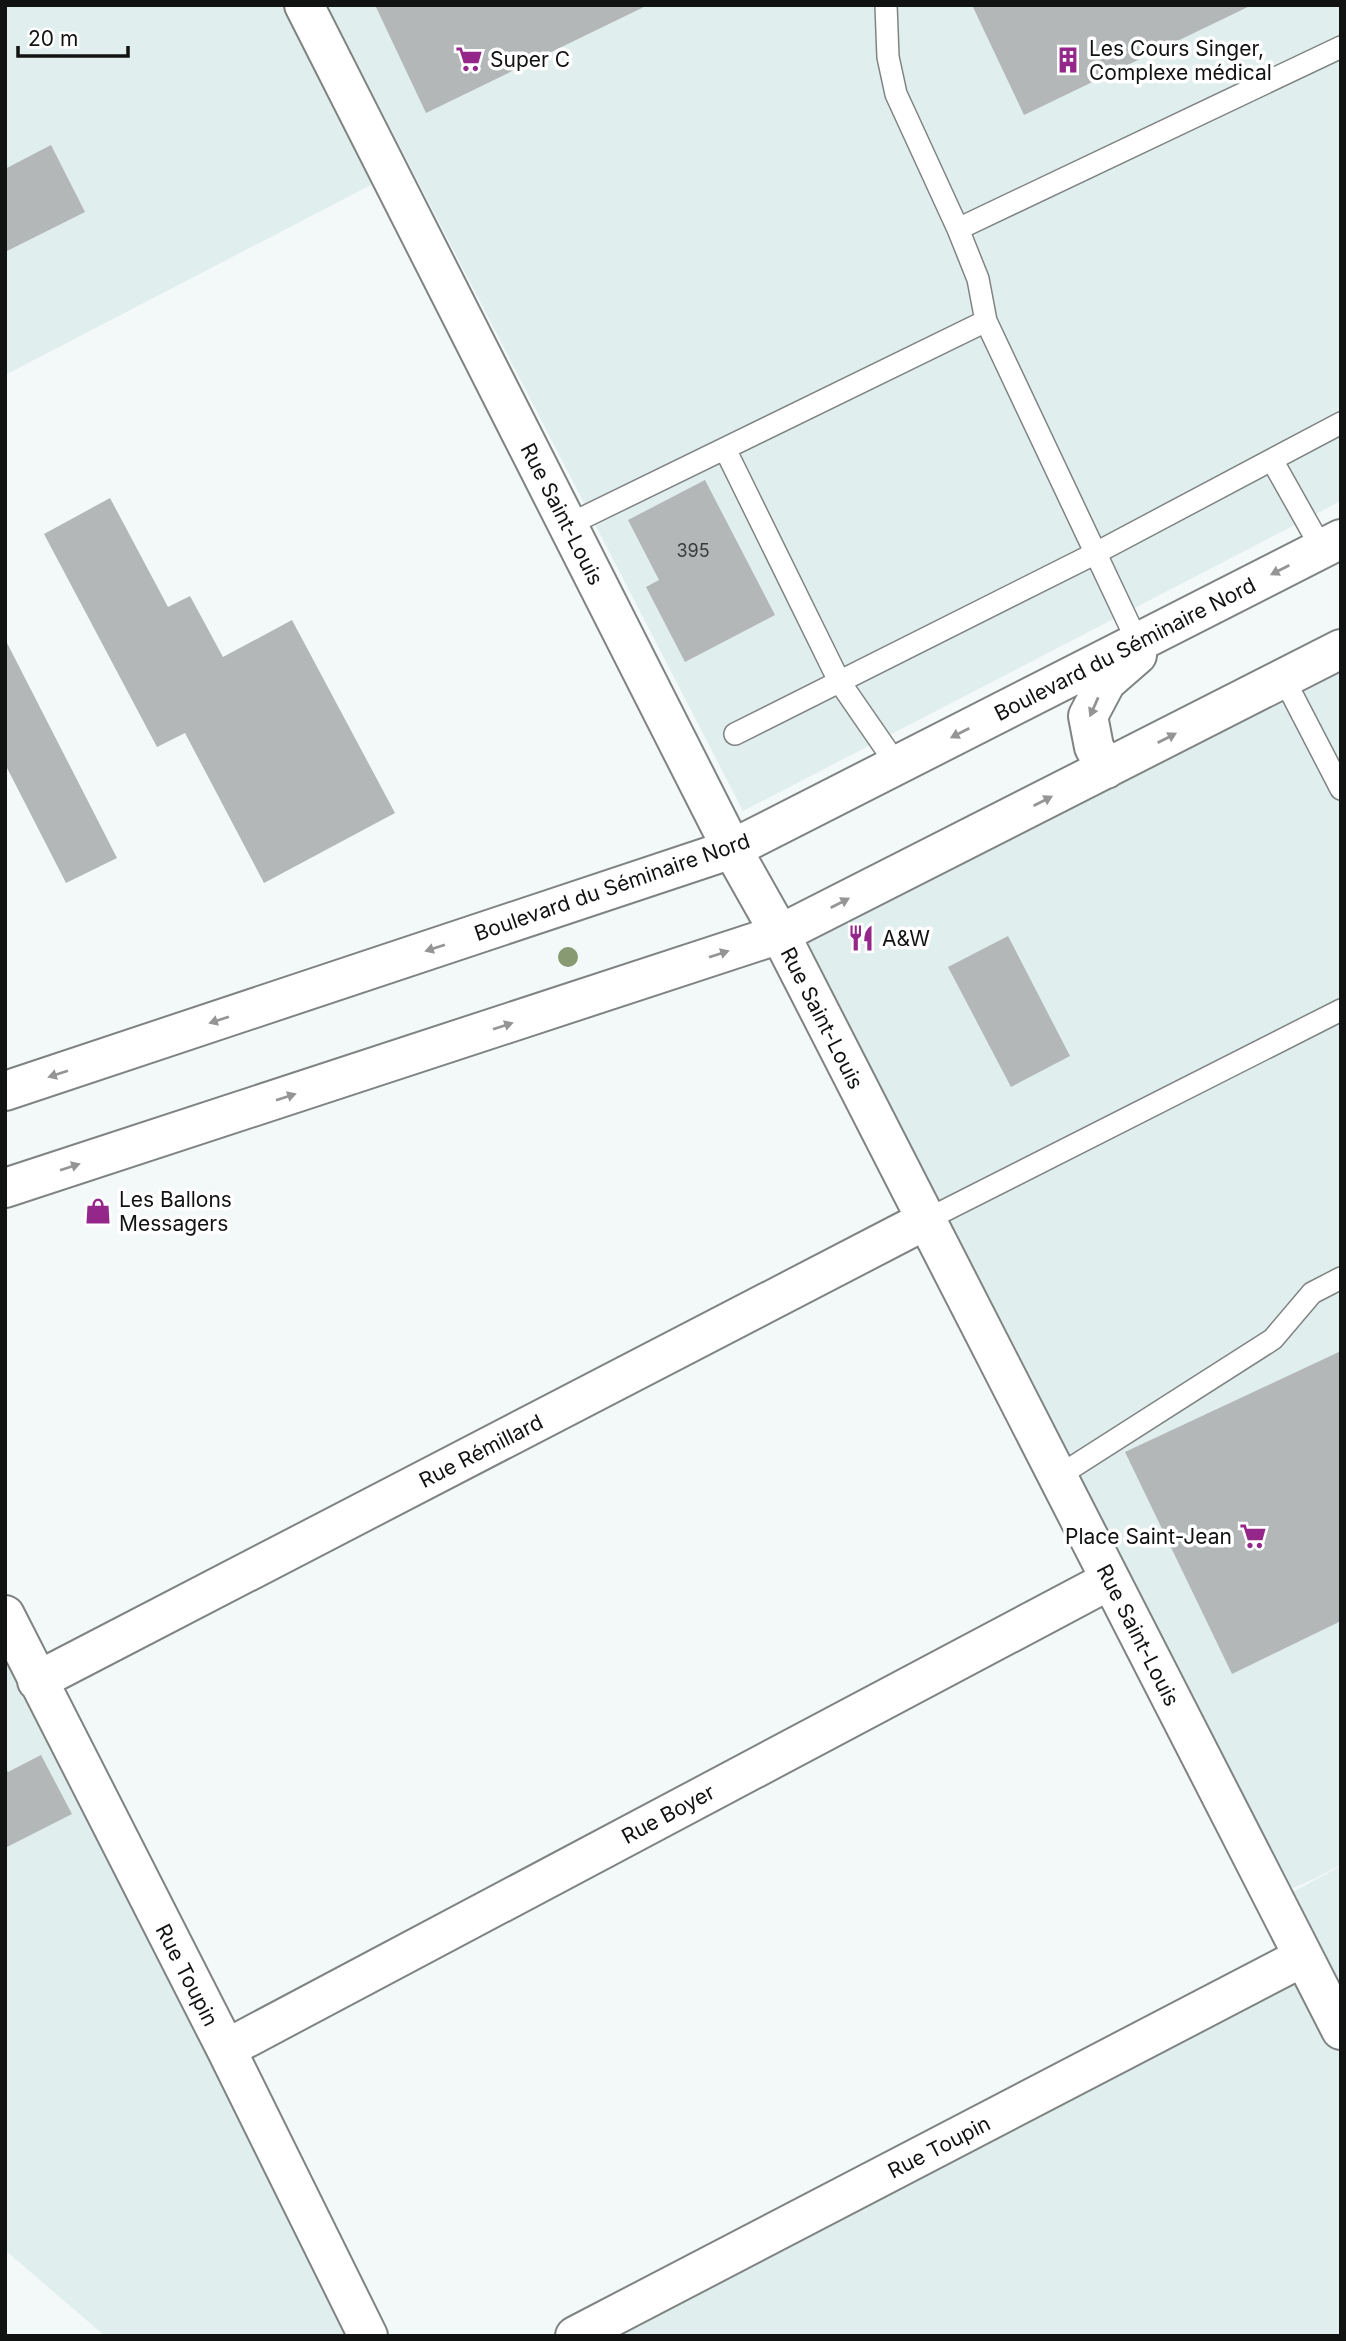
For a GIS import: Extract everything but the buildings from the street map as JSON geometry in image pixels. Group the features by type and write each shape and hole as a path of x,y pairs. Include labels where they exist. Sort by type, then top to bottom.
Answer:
{"street":[{"name":"Rue Saint-Louis","path":"304,5 732,849 779,934 1341,2030"},
{"name":"Boulevard du Séminaire Nord","path":"5,1091 732,849 1331,544"},
{"path":"1106,769 1094,747 1088,716 1105,682 1174,624"},
{"path":"5,1188 779,934 1341,649"},
{"name":"Rue Rémillard","path":"37,1681 926,1220"},
{"name":"Rue Boyer","path":"226,2049 1110,1580"},
{"name":"Rue Toupin","path":"5,1615 226,2049 368,2336"},
{"name":"Rue Toupin","path":"575,2336 1303,1957"}],"lane":[{"path":"886,5 888,57 896,94 978,279 986,321 1138,643"},
{"path":"958,229 1341,47"},
{"path":"568,525 986,321"},
{"path":"735,734 1096,553 1341,423"},
{"path":"725,449 839,681 897,765"},
{"path":"1272,460 1331,544"},
{"path":"1284,679 1341,789"},
{"path":"926,1220 1341,1010"},
{"path":"1057,1477 1273,1339 1312,1293 1341,1278"}],"shaded area":[{"path":"11,5 304,5 390,175 5,375 5,8"},
{"path":"327,5 1341,5 1341,501 743,811"},
{"path":"1341,649 1341,1865 1272,1897 780,934"},
{"path":"5,1615 368,2336 105,2336 5,2250"},
{"path":"1341,1866 1341,2336 573,2336 1315,1951 1293,1892"}],"place":[{"name":"Super C","path":"469,59"},
{"name":"Les Cours Singer, Complexe médical","path":"1068,60"},
{"name":"A&W","path":"861,938"},
{"name":"Les Ballons Messagers","path":"98,1211"},
{"name":"Place Saint-Jean","path":"1253,1536"}]}
